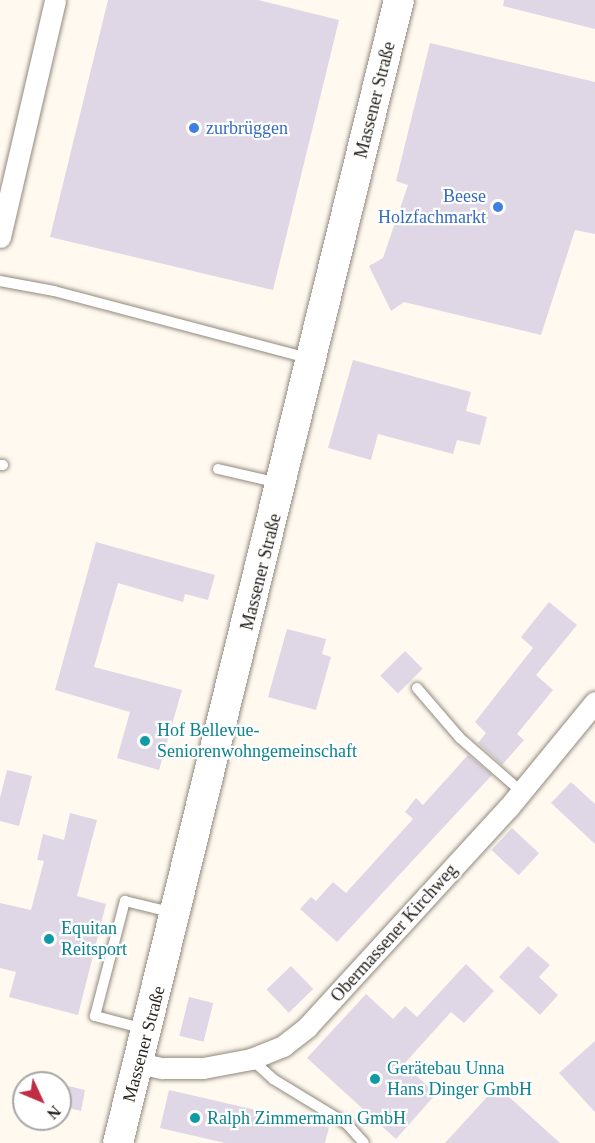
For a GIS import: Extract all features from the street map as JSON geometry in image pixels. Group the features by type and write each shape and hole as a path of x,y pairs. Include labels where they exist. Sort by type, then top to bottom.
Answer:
{"main road":[{"name":"Massener Straße","path":"118,1143 177,914 399,0"}],"street":[{"path":"0,237 55,0"},
{"name":"Obermassener Kirchweg","path":"138,1063 162,1068 203,1068 251,1059 283,1046 307,1027 522,792 595,702"}],"lane":[{"path":"0,281 66,294 312,359"},
{"path":"218,469 282,484"},
{"path":"417,688 460,738 522,792"},
{"path":"147,1030 95,1016 125,901 177,914"},
{"path":"251,1059 273,1079 346,1124 364,1143"}],"building":[{"name":"zurbrüggen","path":"108,0 258,0 339,20 273,290 50,237"},
{"path":"504,0 595,0 595,29 503,6"},
{"name":"Beese Holzfachmarkt","path":"430,43 595,82 595,234 575,230 541,335 404,302 391,311 369,266 383,258 408,185 396,181"},
{"path":"353,360 471,392 466,411 487,417 480,445 457,440 453,454 378,434 371,460 328,448"},
{"path":"96,542 215,575 208,600 185,594 183,602 118,583 94,667 182,690 159,770 117,758 130,712 55,690"},
{"path":"549,602 577,625 536,675 553,690 517,734 524,740 502,765 478,743 486,733 475,722 533,648 521,637"},
{"path":"287,629 326,639 322,654 331,657 316,710 268,697"},
{"path":"405,651 423,669 398,693 380,676"},
{"path":"468,755 492,775 337,942 300,909 311,897 316,901 333,882 346,893 413,819 405,812 416,798 423,805"},
{"path":"7,770 32,776 19,826 0,821 0,798"},
{"path":"571,782 595,804 595,844 551,803"},
{"name":"Equitan Reitsport","path":"70,813 97,820 77,896 106,904 78,1015 9,997 16,972 0,968 0,903 31,910 44,861 37,860 43,834 64,840"},
{"path":"512,828 539,853 519,875 492,850"},
{"path":"528,946 550,965 539,977 558,995 540,1015 499,977"},
{"name":"Gerätebau Unna Hans Dinger GmbH","path":"466,964 494,991 464,1023 451,1012 404,1064 436,1094 396,1139 307,1058 366,994 393,1019 405,1006 417,1017"},
{"path":"291,966 313,989 289,1013 267,990"},
{"path":"189,997 213,1003 204,1042 179,1036"},
{"path":"595,1041 595,1112 559,1073"},
{"path":"497,1086 560,1143 445,1143"},
{"path":"72,1087 85,1090 81,1111 72,1109"},
{"path":"169,1090 329,1127 325,1143 225,1143 160,1128"}],"place":[{"name":"zurbrüggen","path":"194,128"},
{"name":"Beese Holzfachmarkt","path":"498,207"},
{"name":"Hof Bellevue- Seniorenwohngemeinschaft","path":"145,741"},
{"name":"Equitan Reitsport","path":"49,939"},
{"name":"Gerätebau Unna Hans Dinger GmbH","path":"375,1079"},
{"name":"Ralph Zimmermann GmbH","path":"195,1118"}]}
